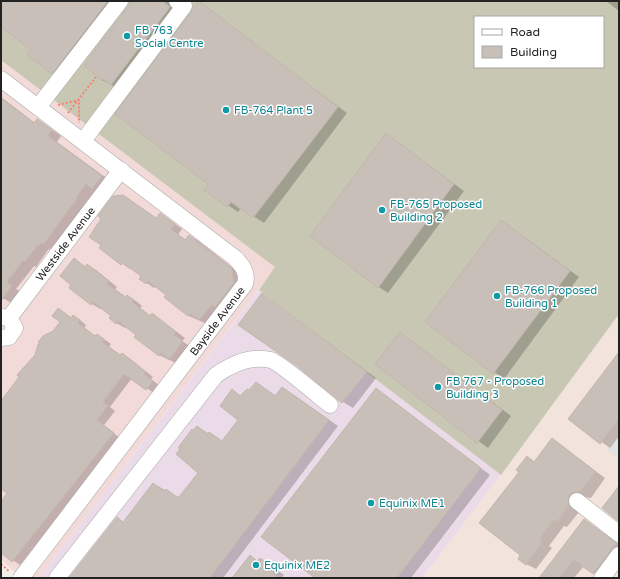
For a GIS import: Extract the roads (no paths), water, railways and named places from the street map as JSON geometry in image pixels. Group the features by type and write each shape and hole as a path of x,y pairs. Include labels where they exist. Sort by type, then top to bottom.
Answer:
{"lane":[{"path":"40,109 120,1"},
{"path":"81,140 184,6 177,1"},
{"name":"Bayside Avenue","path":"1,79 236,258 245,272 245,284 22,578"},
{"name":"Westside Avenue","path":"3,317 121,170"},
{"path":"1,338 9,337 14,332 14,324 3,317"},
{"path":"57,578 216,375 230,366 247,360 272,360 330,405"},
{"path":"577,501 619,534"},
{"path":"602,578 619,555"}],"place":[{"name":"FB 763 Social Centre","path":"127,36"},
{"name":"FB-764 Plant 5","path":"226,110"},
{"name":"FB-765 Proposed Building 2","path":"382,210"},
{"name":"FB-766 Proposed Building 1","path":"497,296"},
{"name":"FB 767 - Proposed Building 3","path":"438,387"},
{"name":"Equinix ME1","path":"371,503"},
{"name":"Equinix ME2","path":"256,565"}]}
